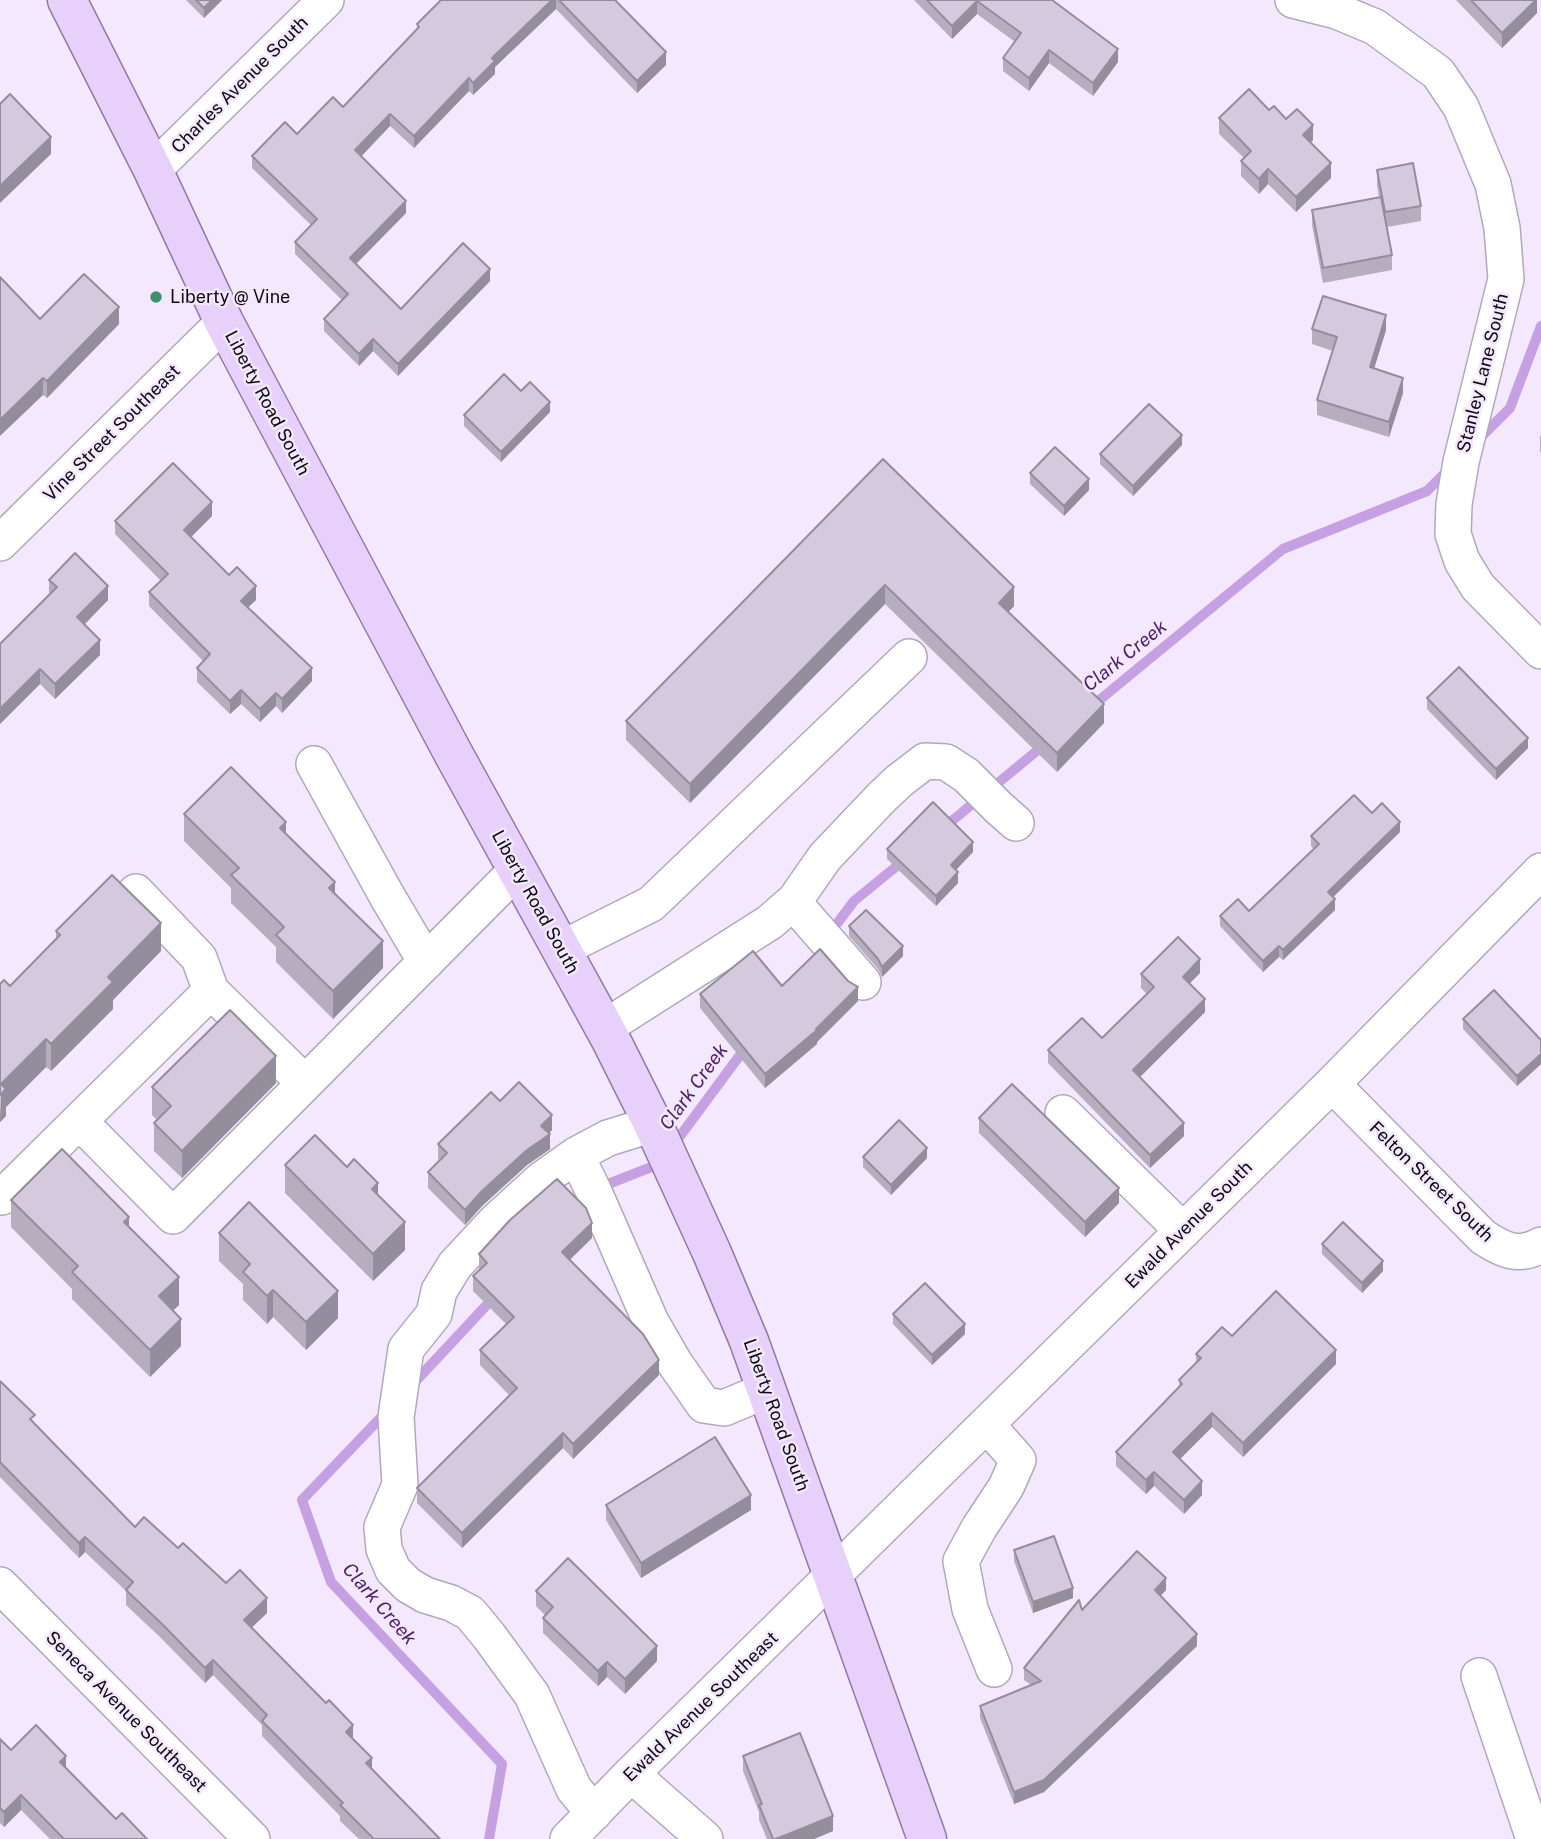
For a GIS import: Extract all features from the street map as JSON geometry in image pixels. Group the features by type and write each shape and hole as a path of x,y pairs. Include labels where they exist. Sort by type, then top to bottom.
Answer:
{"main road":[{"name":"Liberty Road South","path":"66,0 153,170 224,322 653,1124 749,1341 927,1839"}],"street":[{"name":"Charles Avenue South","path":"153,170 326,0"},
{"name":"Stanley Lane South","path":"1293,0 1337,11 1375,27 1438,73 1461,107 1493,184 1502,228 1506,279 1461,462 1454,504 1453,534 1462,561 1478,587 1541,651"},
{"name":"Vine Street Southeast","path":"0,543 224,322"},
{"path":"561,949 651,904 909,657"},
{"path":"604,1028 769,922 793,901 825,857 899,780 925,761 947,762 967,775 1016,823"},
{"path":"314,764 426,962"},
{"path":"79,1121 173,1216 517,870"},
{"name":"Ewald Avenue South","path":"834,1576 1332,1084 1541,871"},
{"path":"136,892 200,958 211,991 305,1083"},
{"path":"793,901 863,982"},
{"path":"2,1197 211,991"},
{"name":"Felton Street South","path":"1332,1084 1483,1237 1506,1251 1532,1250 1541,1245"},
{"path":"1063,1113 1184,1231"},
{"path":"594,1812 574,1789 532,1695 470,1613 451,1603 425,1595 408,1585 393,1570 384,1549 382,1527 400,1485 396,1418 406,1349 434,1314 439,1291 455,1265 505,1213 541,1180 576,1154 608,1138 653,1124"},
{"path":"576,1154 651,1322 674,1362 704,1405 724,1408 767,1390"},
{"path":"987,1424 1018,1460 1006,1487 961,1561 970,1609 994,1670"},
{"name":"Ewald Avenue Southeast","path":"568,1839 834,1576"},
{"name":"Seneca Avenue Southeast","path":"0,1585 252,1839"},
{"path":"1479,1676 1534,1839"},
{"path":"631,1774 693,1836"}],"building":[{"path":"196,0 212,0 204,8"},
{"path":"441,0 552,0 492,58 495,61 473,83 469,78 414,136 390,114 355,150 406,201 350,258 401,309 463,243 490,269 398,364 373,339 359,354 324,319 348,294 295,242 317,219 252,156 285,122 297,134 333,97 343,107"},
{"path":"559,0 615,0 666,52 637,81"},
{"path":"927,0 1052,0 1118,49 1093,83 1049,50 1029,78 1003,58 1021,33 977,1 952,26"},
{"path":"1471,0 1536,0 1502,33"},
{"path":"1249,89 1269,110 1274,106 1286,119 1297,109 1313,125 1303,135 1331,163 1296,197 1268,169 1259,179 1241,161 1251,151 1219,118"},
{"path":"10,94 51,137 0,186 0,104"},
{"path":"1413,163 1421,206 1385,212 1377,170"},
{"path":"1381,197 1392,255 1323,268 1312,210"},
{"path":"84,274 119,307 47,381 43,378 0,420 0,277 40,319"},
{"path":"1323,296 1386,315 1370,367 1403,378 1389,422 1317,400 1337,337 1312,329"},
{"path":"504,374 521,391 530,382 550,402 501,452 464,415"},
{"path":"1149,404 1182,435 1133,486 1100,454"},
{"path":"1055,447 1089,479 1064,506 1030,473"},
{"path":"883,459 1014,587 999,603 1104,704 1057,753 885,585 690,784 626,721"},
{"path":"173,463 212,502 184,530 229,575 237,567 256,586 241,601 312,668 282,699 276,693 260,709 241,690 230,701 197,668 210,654 149,592 168,574 115,521"},
{"path":"75,553 108,586 77,617 100,640 55,684 40,669 0,709 0,644 57,587 49,580"},
{"path":"1459,667 1528,738 1496,769 1427,698"},
{"path":"231,767 286,822 280,828 335,882 329,888 383,941 333,991 276,935 284,927 231,875 239,868 184,814"},
{"path":"1354,795 1372,813 1382,803 1400,822 1328,892 1335,899 1283,950 1279,946 1263,961 1220,916 1238,899 1249,911 1319,844 1311,836"},
{"path":"933,802 973,842 951,865 958,872 936,896 887,849"},
{"path":"112,875 161,923 108,977 113,982 51,1044 46,1039 1,1084 6,1089 0,1095 0,984 4,980 10,986 60,935 56,931"},
{"path":"866,910 903,946 882,967 849,926"},
{"path":"1178,937 1200,959 1183,977 1205,999 1133,1070 1184,1123 1150,1155 1048,1050 1082,1018 1102,1038 1154,987 1141,974"},
{"path":"820,949 848,981 858,987 817,1030 765,1074 700,994 753,951 782,986"},
{"path":"1494,990 1541,1040 1541,1054 1517,1076 1463,1019"},
{"path":"230,1010 276,1056 182,1151 154,1123 171,1106 152,1087"},
{"path":"519,1082 552,1115 541,1126 550,1134 527,1150 465,1210 428,1172 447,1153 438,1144 491,1092 500,1101"},
{"path":"1012,1084 1119,1188 1085,1222 979,1118"},
{"path":"899,1120 927,1148 891,1185 863,1157"},
{"path":"315,1135 347,1167 354,1159 378,1183 372,1189 405,1222 373,1254 285,1165"},
{"path":"62,1149 129,1217 124,1222 179,1277 159,1296 181,1319 150,1350 72,1272 78,1266 11,1200"},
{"path":"557,1179 586,1208 592,1223 562,1252 643,1334 659,1360 573,1444 563,1433 462,1533 417,1488 517,1388 480,1350 514,1317 473,1276 487,1263 479,1254 510,1220"},
{"path":"249,1202 338,1291 306,1322 273,1290 267,1296 243,1272 250,1264 219,1233"},
{"path":"1343,1222 1383,1261 1362,1283 1322,1244"},
{"path":"925,1283 965,1324 932,1355 893,1314"},
{"path":"1276,1291 1336,1350 1243,1443 1212,1413 1173,1452 1202,1481 1184,1500 1154,1472 1146,1480 1116,1452 1182,1384 1179,1380 1201,1358 1196,1354 1222,1327 1232,1336"},
{"path":"0,1381 35,1415 30,1419 135,1527 144,1517 178,1548 183,1543 226,1583 240,1570 267,1598 244,1620 326,1703 329,1700 353,1725 346,1732 372,1758 366,1763 440,1839 374,1839 340,1805 343,1803 262,1721 267,1715 213,1660 205,1668 126,1590 133,1582 85,1537 79,1543 0,1462"},
{"path":"715,1437 751,1495 641,1563 606,1505"},
{"path":"1054,1536 1073,1588 1033,1602 1014,1550"},
{"path":"1137,1551 1166,1578 1155,1590 1197,1634 1044,1780 1014,1792 980,1706 1041,1681 1024,1668 1079,1600 1082,1610"},
{"path":"568,1558 657,1646 625,1679 607,1662 598,1671 543,1618 553,1607 536,1591"},
{"path":"36,1725 66,1756 60,1762 116,1819 122,1813 147,1839 64,1839 21,1795 4,1812 0,1808 0,1739 11,1750"},
{"path":"800,1733 833,1816 773,1839 743,1756"}],"waterway":[{"name":"Clark Creek","path":"1478,440 1510,408 1541,326"},
{"name":"Clark Creek","path":"1091,707 1283,549 1427,491 1450,468"},
{"name":"Clark Creek","path":"942,829 1044,745"},
{"name":"Clark Creek","path":"830,933 854,901 903,861"},
{"name":"Clark Creek","path":"672,1147 746,1047"},
{"name":"Clark Creek","path":"598,1188 661,1162"},
{"name":"Clark Creek","path":"413,1384 496,1295"},
{"name":"Clark Creek","path":"388,1410 302,1500 331,1582 502,1764 489,1839"}],"place":[{"name":"Liberty @ Vine","path":"156,297"}]}
